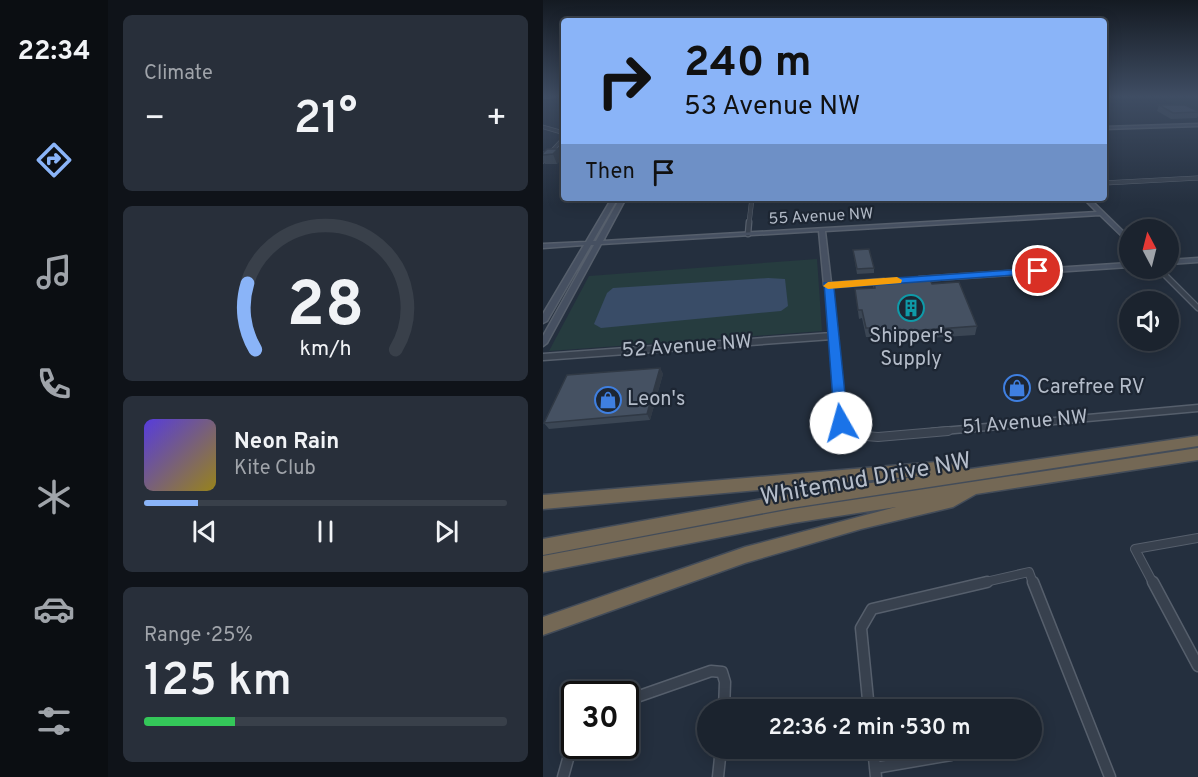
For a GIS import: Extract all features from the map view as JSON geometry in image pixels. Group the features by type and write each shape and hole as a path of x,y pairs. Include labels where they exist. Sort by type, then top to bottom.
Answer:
{"highway":[{"name":"Whitemud Drive NW","path":"543,564 976,479 1198,441"},
{"name":"Whitemud Drive NW","path":"543,547 791,501 1198,454"},
{"path":"543,502 937,468 976,479"},
{"path":"543,626 796,539 953,500 976,479"}],"street":[{"path":"543,161 561,142"},
{"path":"543,152 561,151"},
{"path":"1107,183 1198,178"},
{"path":"543,321 613,201"},
{"path":"543,343 621,201"},
{"path":"748,234 752,201"},
{"path":"1089,201 1119,230"},
{"name":"55 Avenue NW","path":"543,246 1101,213"},
{"path":"822,230 831,336"},
{"path":"1179,261 1198,260"},
{"path":"906,280 1119,266"},
{"path":"1169,279 1198,308"},
{"path":"828,285 896,280"},
{"path":"543,331 557,298"},
{"name":"52 Avenue NW","path":"543,357 831,336"},
{"name":"51 Avenue NW","path":"831,336 841,423 853,435 877,437 1198,408"},
{"path":"1198,538 1135,549 1198,666"},
{"path":"868,699 861,628 872,609 1029,572 1110,777"},
{"path":"639,696 711,670 721,672 725,682 724,699"},
{"path":"563,777 568,759"},
{"path":"718,777 720,759"},
{"path":"876,772 933,759"}],"green space":[{"path":"817,259 822,331 549,351 589,276"}],"water":[{"path":"768,278 785,279 788,306 781,311 601,328 594,324 607,293 613,288"}],"building":[{"path":"547,149 558,149 553,154 543,155"},
{"path":"869,249 874,268 857,269 853,250"},
{"name":"Shipper's Supply","path":"929,277 932,284 959,282 977,326 884,333 884,328 866,328 862,310 858,310 855,289 875,288 874,280"},
{"name":"Leon's","path":"660,368 647,414 544,423 567,375"}],"slow traffic":[{"path":"828,286 897,280"}],"place":[{"name":"Shipper's Supply","path":"911,308"},
{"name":"Carefree RV","path":"1017,388"},
{"name":"Leon's","path":"608,400"}],"route":[{"path":"841,423 828,285 1038,271"}]}
